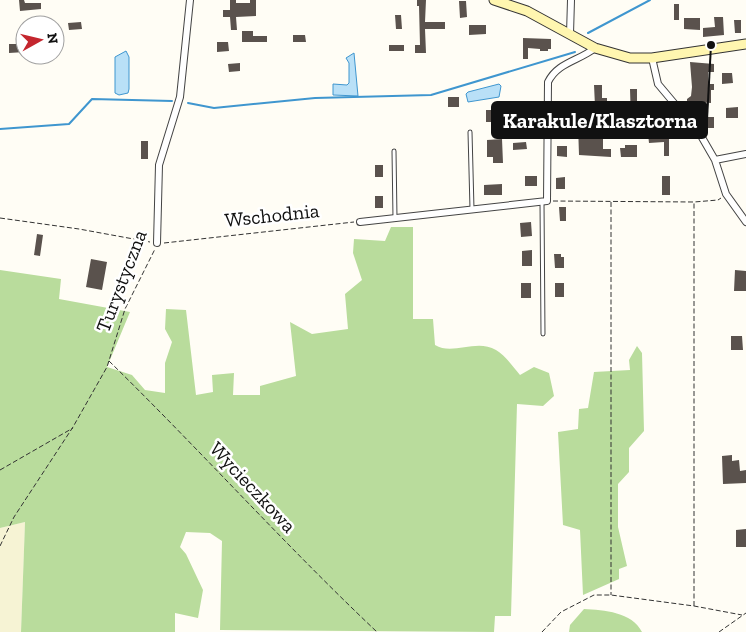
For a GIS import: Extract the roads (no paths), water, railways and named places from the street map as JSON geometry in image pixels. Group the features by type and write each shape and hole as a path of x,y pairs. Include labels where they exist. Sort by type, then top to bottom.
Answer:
{"street":[{"name":"Turystyczna","path":"157,243 159,224 159,165 180,97 190,0"},
{"path":"494,0 526,11 595,48 630,58 652,58 746,44"},
{"path":"570,34 571,0"},
{"path":"360,222 545,201 548,82 552,73 560,67 595,48"},
{"path":"652,58 658,84 700,134 715,160 726,194 746,222"},
{"path":"715,160 746,154"}],"lane":[{"path":"470,132 472,210"},
{"path":"394,151 395,218"},
{"path":"543,334 545,201"}],"water":[{"path":"126,51 129,57 129,89 128,93 119,95 115,93 115,57"},
{"path":"354,53 358,96 333,95 333,84 347,85 349,83 349,63 346,58"},
{"path":"499,84 501,86 499,97 468,102 466,94 468,92"}],"waterway":[{"path":"588,33 650,0"},
{"path":"188,103 214,108 315,98 431,95 575,52"},
{"path":"0,129 69,124 92,99 172,101"}],"place":[{"name":"Karakule/Klasztorna","path":"711,45"}]}
